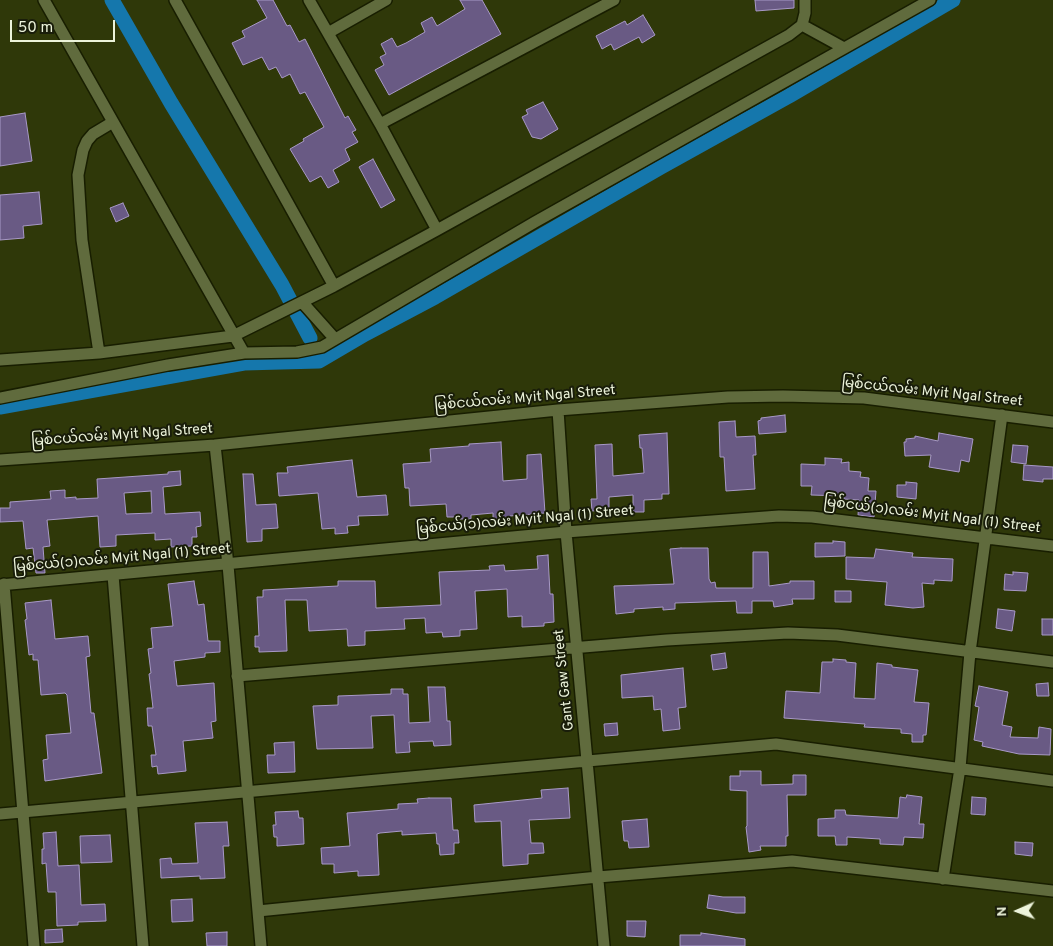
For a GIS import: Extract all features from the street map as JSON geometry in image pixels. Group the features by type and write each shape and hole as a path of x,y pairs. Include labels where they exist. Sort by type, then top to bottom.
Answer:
{"street":[{"path":"44,0 244,353"},
{"path":"175,0 334,286"},
{"path":"309,0 380,124 437,230"},
{"path":"328,33 386,0"},
{"path":"380,124 614,0"},
{"path":"0,360 99,353 233,336 334,286 795,32 802,25 805,13 804,0"},
{"path":"0,398 151,368 244,353 297,352 315,349 535,222 930,0"},
{"path":"802,25 844,48"},
{"path":"99,353 82,240 78,175 83,150 87,142 93,134 113,122"},
{"path":"300,303 335,339"},
{"name":"မြစ်ငယ်လမ်း Myit Ngal Street","path":"0,460 215,445 558,410 728,397 864,398 1053,422"},
{"name":"Gant Gaw Street","path":"558,410 566,532 604,946"},
{"path":"943,879 960,768 970,652 1002,415"},
{"path":"215,445 228,565 261,946"},
{"name":"မြစ်ငယ်(၁)လမ်း Myit Ngal (1) Street","path":"2,584 228,565 566,532 779,516 812,517 1053,546"},
{"path":"113,574 143,946"},
{"path":"2,584 34,946"},
{"path":"237,676 736,635 788,633 837,635 1053,662"},
{"path":"0,814 776,744 1053,781"},
{"path":"258,911 598,877 792,862 1053,891"}],"building":[{"path":"257,0 273,0 287,26 290,25 299,42 305,39 345,118 348,116 356,130 352,132 358,142 345,149 350,160 333,170 339,182 328,188 321,176 310,182 290,149 324,127 305,92 300,94 290,74 282,78 276,67 269,70 262,57 243,65 232,43 245,37 242,31 267,18"},
{"path":"460,0 482,0 501,34 389,95 375,70 384,65 380,57 386,54 381,44 392,38 397,47 406,43 425,32 421,23 432,17 437,26 465,9"},
{"path":"755,0 794,0 794,8 756,11"},
{"path":"643,15 655,35 642,43 639,37 614,50 611,44 602,49 596,36 625,21 627,25"},
{"path":"543,102 558,129 541,139 532,137 522,117 528,114 526,110"},
{"path":"25,113 32,161 0,166 0,117"},
{"path":"373,159 395,200 381,208 359,167"},
{"path":"39,192 42,224 23,226 24,238 0,240 0,195"},
{"path":"123,203 129,216 116,222 110,208"},
{"path":"785,415 786,432 759,434 758,421 761,418"},
{"path":"735,421 736,437 755,436 756,455 753,455 755,489 726,491 724,457 720,457 719,422"},
{"path":"667,433 669,494 662,494 662,499 644,500 644,512 633,512 633,495 609,497 609,510 592,511 591,499 597,499 595,445 612,444 613,476 644,473 639,435"},
{"path":"939,433 973,439 969,462 961,460 959,472 929,467 931,455 905,456 904,442 906,442 906,439 915,438 915,436 938,441"},
{"path":"501,442 503,481 527,479 527,455 541,454 545,513 493,519 493,513 471,515 471,519 457,519 457,517 447,517 446,504 410,506 409,488 405,488 403,464 431,462 430,449"},
{"path":"1013,445 1028,446 1026,464 1011,462"},
{"path":"825,458 842,459 841,463 849,462 849,471 861,472 860,477 869,478 868,491 876,491 874,517 858,515 859,500 844,499 844,496 811,495 812,486 801,486 801,464 825,465"},
{"path":"352,460 357,497 386,495 388,515 358,516 359,525 347,526 348,533 335,534 335,528 322,529 318,493 279,496 277,473 288,473 287,467"},
{"path":"1024,465 1053,467 1053,479 1043,479 1043,482 1023,480"},
{"path":"180,471 181,485 163,487 165,514 200,512 201,526 196,527 197,537 192,537 192,546 171,547 171,539 155,540 155,533 116,535 116,546 100,547 98,516 47,520 50,546 43,547 45,573 36,573 33,548 26,549 23,521 0,522 0,508 10,508 10,502 51,499 50,491 65,490 65,498 98,498 97,479 168,474 168,472","holes":["151,491 152,513 126,514 124,493"]},
{"path":"243,474 253,474 256,505 276,504 278,528 262,529 262,541 247,542"},
{"path":"906,482 917,483 916,499 897,497 897,485 906,485"},
{"path":"833,541 845,542 845,556 815,557 815,543 833,543"},
{"path":"708,548 709,579 711,583 715,582 716,588 753,588 753,552 768,552 769,586 790,583 790,581 814,581 814,599 792,599 793,604 774,607 773,601 752,601 752,613 737,613 736,601 675,603 675,609 663,610 663,607 634,609 634,612 616,614 614,586 674,584 670,549"},
{"path":"876,549 913,553 912,557 953,559 952,581 934,580 934,584 922,583 924,607 913,608 885,605 887,582 846,579 846,557 874,558"},
{"path":"548,555 550,594 553,594 554,622 544,623 544,626 522,627 522,616 508,617 507,589 475,591 477,629 460,630 460,636 443,637 442,632 426,633 425,618 404,619 405,629 365,631 365,645 348,646 347,629 309,631 307,600 285,600 287,651 259,652 259,647 255,647 255,636 259,636 257,597 263,597 263,590 338,586 338,581 375,581 376,608 441,605 439,572 490,570 489,566 504,565 505,571 538,569 537,556"},
{"path":"1013,572 1028,573 1026,591 1004,590 1005,574 1013,575"},
{"path":"194,581 198,605 204,604 208,641 220,641 220,652 205,653 205,657 174,661 177,686 214,683 216,721 211,722 213,738 183,741 186,771 158,774 157,766 152,767 151,755 156,755 152,726 148,726 147,708 153,708 148,649 153,648 151,628 173,626 168,584"},
{"path":"835,591 851,591 851,602 835,602"},
{"path":"51,600 55,639 88,636 90,656 86,657 91,713 94,713 102,773 45,781 43,760 48,759 46,735 71,733 67,695 65,693 41,695 38,660 33,660 33,654 29,655 25,603"},
{"path":"998,609 1015,611 1012,631 996,628"},
{"path":"1042,619 1053,619 1053,635 1042,635"},
{"path":"725,653 727,668 713,670 711,655"},
{"path":"833,659 856,663 854,698 875,699 877,663 918,670 914,702 929,703 926,735 923,735 923,742 912,742 912,734 901,733 901,729 864,727 865,724 784,718 786,691 820,693 822,662 833,662"},
{"path":"683,668 686,707 678,708 680,729 663,731 661,709 654,710 653,696 622,698 621,675"},
{"path":"1048,683 1049,696 1037,696 1036,684"},
{"path":"979,686 1008,692 1002,725 1012,727 1010,737 1038,738 1039,727 1051,729 1050,755 1019,754 982,746 983,742 974,740 979,707 975,706"},
{"path":"428,687 445,687 447,721 450,721 451,745 434,746 433,741 409,742 410,752 396,753 394,715 371,716 373,748 317,749 313,706 338,705 338,696 391,694 391,689 403,689 403,694 408,694 409,723 430,722"},
{"path":"617,723 618,735 605,736 604,724"},
{"path":"294,742 295,772 268,773 267,755 275,755 274,743"},
{"path":"740,771 761,771 761,785 793,784 793,775 806,775 806,795 787,795 788,836 786,836 786,846 760,846 761,850 749,852 746,827 747,791 730,790 730,776 740,776"},
{"path":"568,788 570,818 529,820 531,843 543,843 544,853 528,854 528,864 503,866 501,821 475,822 474,805 542,798 541,790"},
{"path":"907,795 922,797 919,824 924,824 923,838 904,837 903,845 880,844 880,839 847,837 847,845 836,845 835,836 818,836 818,819 835,818 835,810 845,810 846,815 898,818 900,797 906,798"},
{"path":"972,797 986,798 985,815 971,814"},
{"path":"451,798 453,830 458,830 459,843 454,843 454,854 440,855 436,833 402,835 402,831 377,834 379,875 358,876 358,871 334,873 334,864 322,864 321,848 350,846 347,813 398,809 398,804 418,803 417,799"},
{"path":"298,811 299,818 303,818 304,844 277,846 277,837 274,837 273,825 276,825 275,812"},
{"path":"647,819 649,847 629,848 628,841 624,841 622,821"},
{"path":"227,822 229,846 223,846 225,878 200,879 200,876 161,878 160,859 171,858 172,864 198,863 195,823"},
{"path":"56,832 58,866 79,865 81,905 105,904 106,921 78,922 78,925 57,926 56,892 48,892 46,863 42,864 42,849 44,849 43,833"},
{"path":"110,835 112,862 81,863 80,836"},
{"path":"1015,842 1033,843 1032,856 1015,854"},
{"path":"709,895 745,897 745,913 707,908"},
{"path":"192,899 193,921 172,922 171,900"},
{"path":"627,921 646,921 645,937 627,936"},
{"path":"62,929 63,942 45,943 45,930"},
{"path":"227,932 227,946 207,946 206,933"},
{"path":"701,933 745,939 745,946 680,946 680,935 701,935"}],"waterway":[{"path":"112,0 171,103 282,285 310,338"},
{"path":"0,407 244,363 319,361 789,96 953,0"}]}
